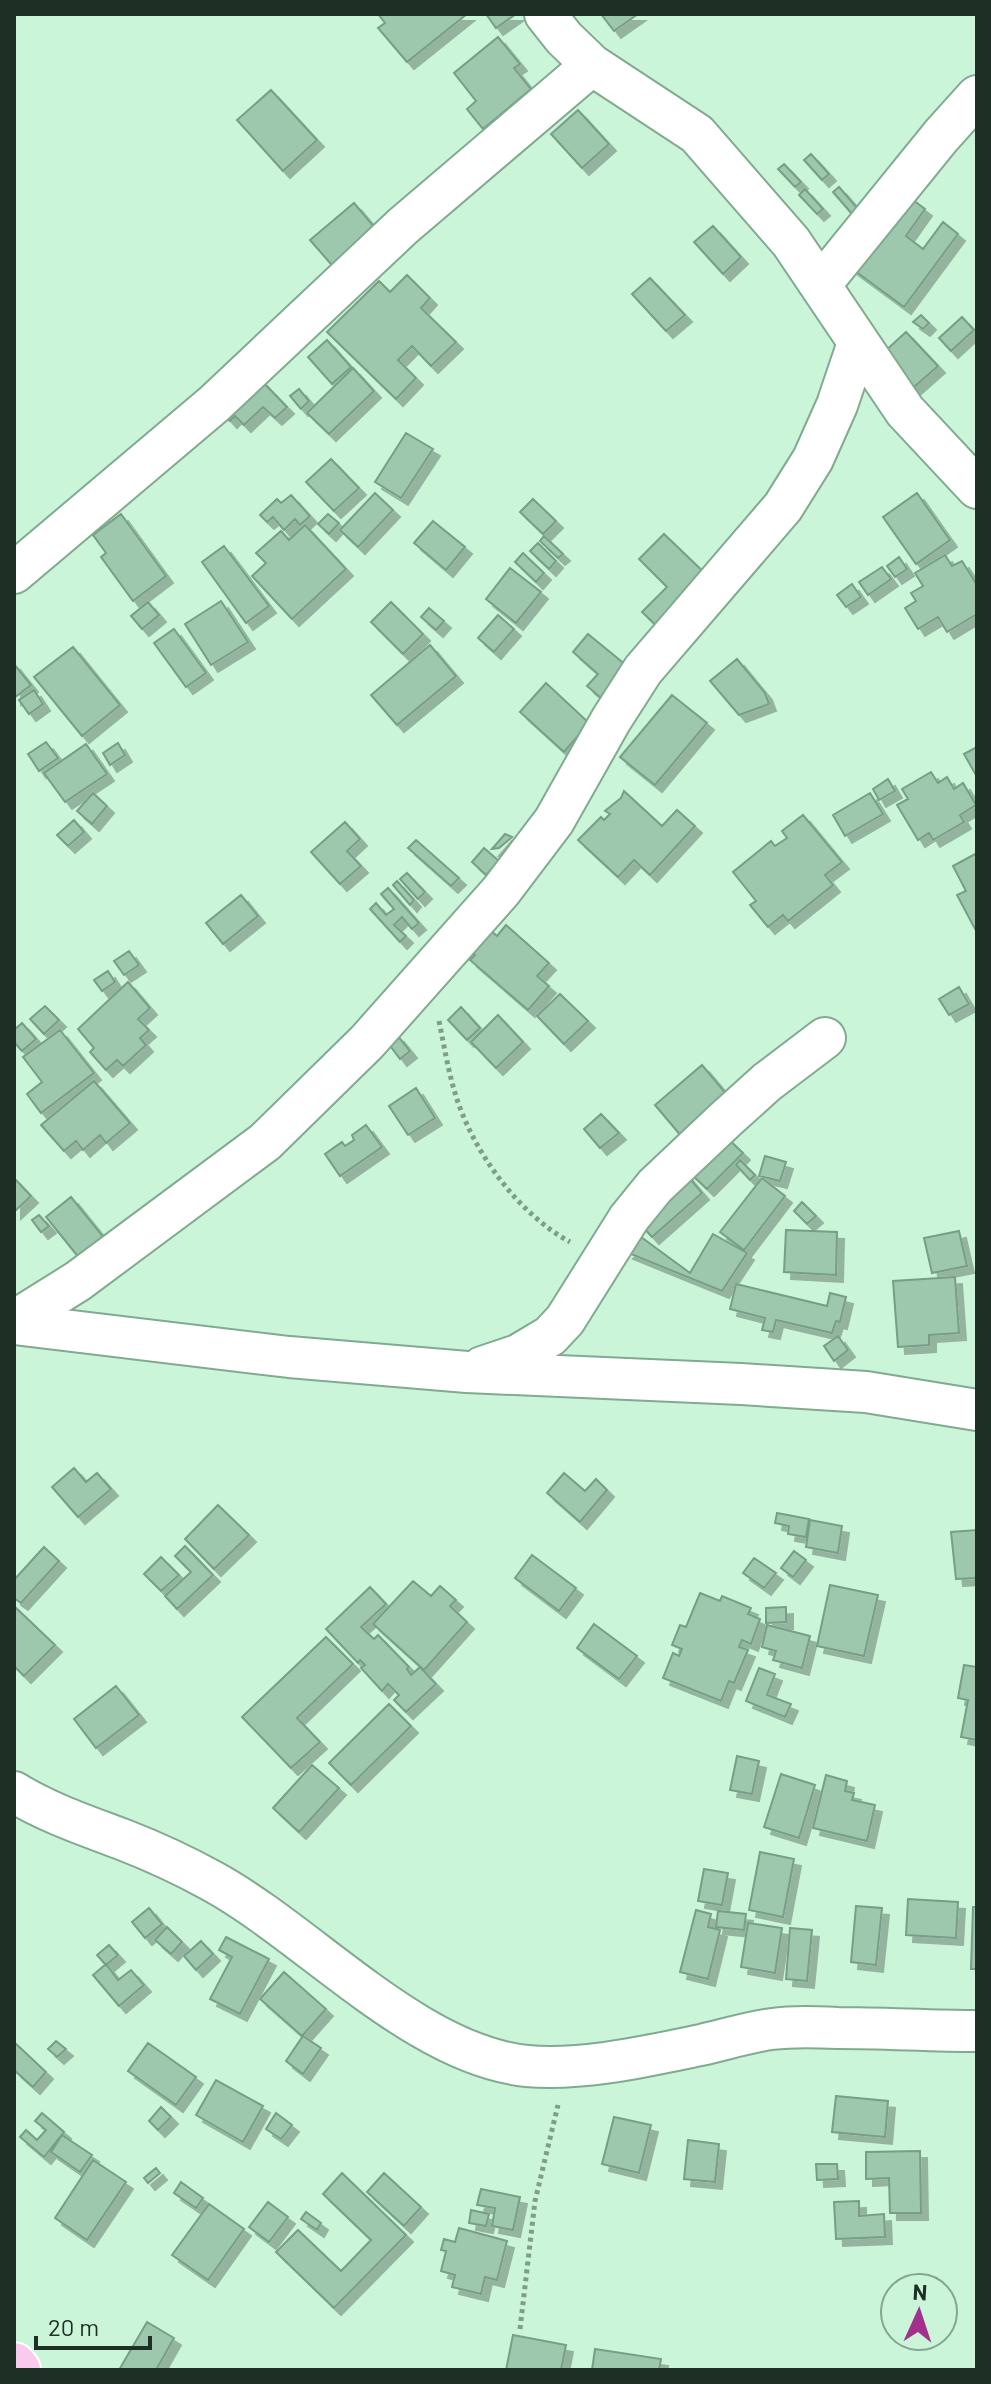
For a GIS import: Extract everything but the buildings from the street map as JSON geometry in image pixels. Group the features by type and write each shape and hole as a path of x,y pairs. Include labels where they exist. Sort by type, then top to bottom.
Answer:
{"main road":[{"path":"14,2365 18,2370"}],"street":[{"path":"545,14 592,65 697,134 791,242 905,411 977,488"},
{"path":"14,573 214,404 403,226 592,65"},
{"path":"821,284 977,96"},
{"path":"14,1323 78,1281 265,1142 367,1042 501,891 554,821 643,670 783,507 813,459 837,405 858,343"},
{"path":"467,1372 518,1355 550,1336 565,1320 629,1218 655,1186 736,1109 825,1038"},
{"path":"14,1323 289,1357 467,1372 866,1392 977,1410"},
{"path":"14,1792 71,1820 173,1860 235,1894 405,2016 468,2051 527,2066 611,2062 791,2027 977,2031"}],"path":[{"path":"431,972 455,1093 480,1148 500,1180 522,1206 564,1239 602,1260"},
{"path":"520,2329 535,2201 566,2065"}]}
